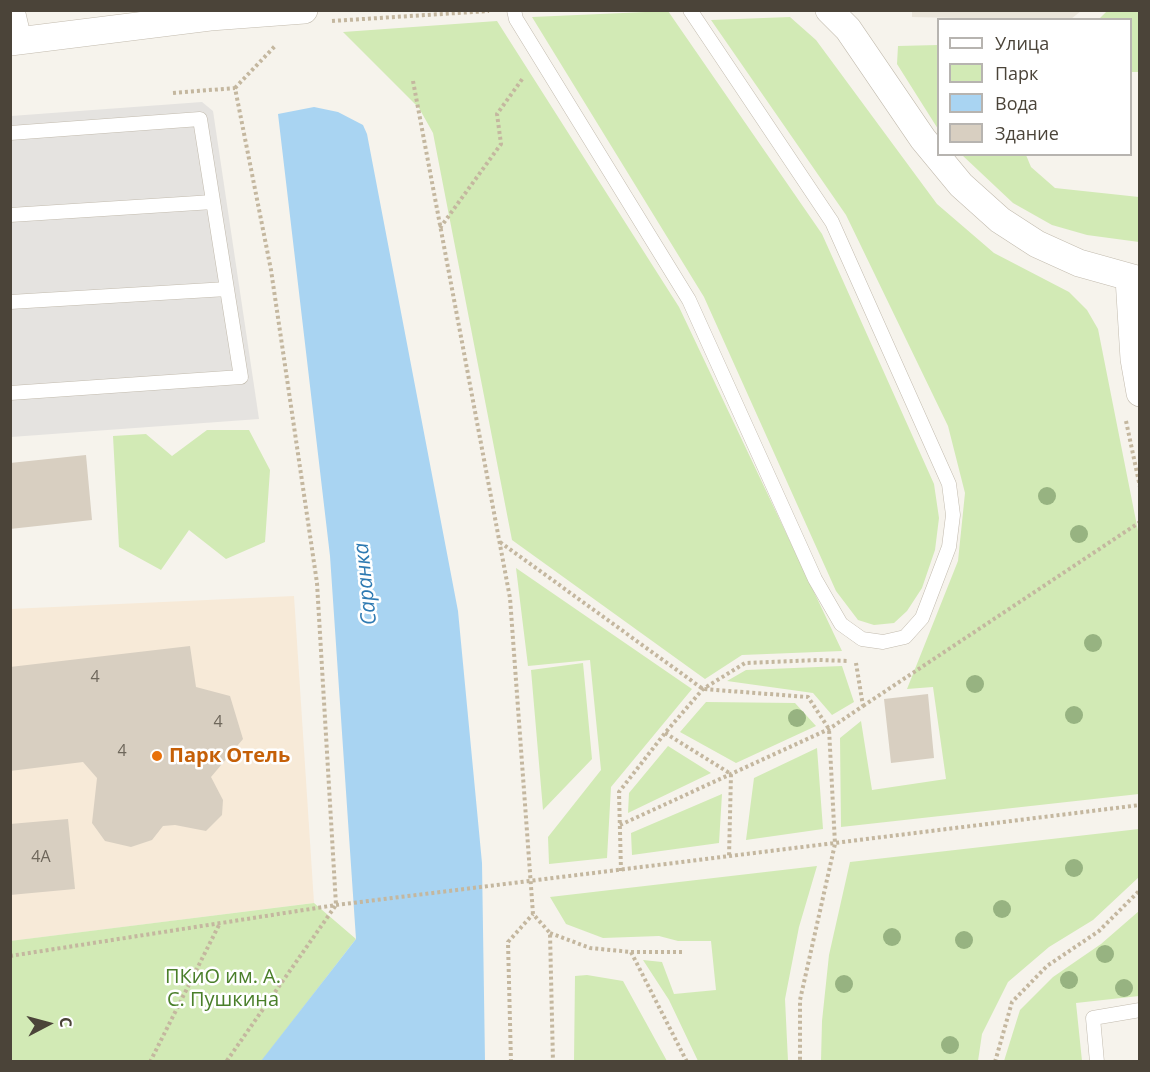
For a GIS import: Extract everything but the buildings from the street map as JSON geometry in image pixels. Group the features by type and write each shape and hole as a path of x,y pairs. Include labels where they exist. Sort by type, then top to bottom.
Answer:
{"street":[{"path":"11,10 14,41 210,17 304,10"},
{"path":"845,17 923,139 937,156"},
{"path":"937,156 961,185 1000,220 1037,244 1079,263 1134,279 1134,359 1140,393"}],"lane":[{"path":"514,10 516,19 689,300 815,579 841,624 862,639 883,642 905,637 922,618 949,547 953,515 949,484 832,222 690,10"},
{"path":"10,133 200,119 241,377 10,393"},
{"path":"10,215 213,202"},
{"path":"10,302 226,289"},
{"path":"1097,1062 1093,1018 1140,1010"}],"path":[{"path":"164,93 235,88 282,40"},
{"path":"440,229 501,144 497,114 539,56"},
{"path":"413,81 510,598 533,914 550,933 590,948 631,952 682,952"},
{"path":"226,1062 336,905 317,583 271,270 235,88"},
{"path":"620,825 829,729 1140,522"},
{"path":"500,542 703,689 808,697 829,729 835,844 800,1000 800,1062"},
{"path":"621,871 619,792 703,689 745,663 819,660 856,662 883,642"},
{"path":"856,662 863,706"},
{"path":"665,733 731,774"},
{"path":"729,857 731,774"},
{"path":"10,956 336,905 1140,806"},
{"path":"995,1062 1012,1002 1047,966 1099,932 1140,890"},
{"path":"511,1062 508,942 533,914"},
{"path":"150,1062 220,922"},
{"path":"550,933 553,1062"},
{"path":"631,952 687,1062"}],"shaded area":[{"path":"912,10 1081,10 1072,18 912,17"},
{"path":"202,102 213,111 259,419 11,437 11,116"},
{"name":"Парк Отель","path":"294,596 314,903 11,941 10,609"}],"green space":[{"path":"1108,10 1139,11 1139,72 1132,72 1132,18 1100,18"},
{"path":"668,11 822,234 934,484 939,518 935,550 922,588 907,611 894,623 874,625 858,620 836,591 704,297 532,17"},
{"path":"790,17 816,40 937,204 994,253 1069,292 1087,310 1098,329 1139,536 1139,794 841,827 840,738 861,721 872,790 946,779 933,687 907,689 958,561 965,493 948,426 846,215 711,20"},
{"path":"497,21 679,307 842,651 742,655 705,679 512,540 433,133 419,108 343,32"},
{"path":"937,45 937,127 897,64 898,46"},
{"path":"963,156 1026,156 1031,167 1055,188 1139,197 1139,242 1087,235 1052,225 1013,203"},
{"path":"207,430 249,430 270,470 265,542 226,559 189,530 161,570 119,547 113,436 146,434 172,456"},
{"path":"516,568 692,689 611,787 607,858 549,864 548,837 601,770 590,660 528,666"},
{"path":"583,663 592,759 543,810 531,670"},
{"path":"842,666 854,702 832,715 813,693 727,681 746,670"},
{"path":"706,702 795,703 816,726 736,763 680,732"},
{"path":"668,746 711,773 628,813 629,793"},
{"path":"817,748 823,829 746,840 754,778"},
{"path":"722,794 719,843 632,855 631,833"},
{"path":"1139,829 1139,877 1093,920 1049,947 1008,982 982,1034 978,1061 821,1061 822,1021 829,955 850,862"},
{"path":"817,866 799,927 785,999 788,1061 698,1061 669,1000 643,960 662,962 674,994 716,990 711,941 678,941 659,936 603,938 566,924 550,897"},
{"name":"ПКиО им. А. С. Пушкина","path":"314,903 356,939 261,1062 11,1061 10,941"},
{"path":"1139,911 1139,996 1076,1003 1082,1061 1004,1061 1020,1010 1053,977 1101,944"},
{"path":"587,975 623,981 667,1061 574,1061 575,976"}],"water":[{"name":"Саранка","path":"314,107 338,112 363,125 367,134 458,611 482,863 485,1061 261,1061 356,939 330,556 278,114"}],"place":[{"name":"Парк Отель","path":"157,756"}]}
